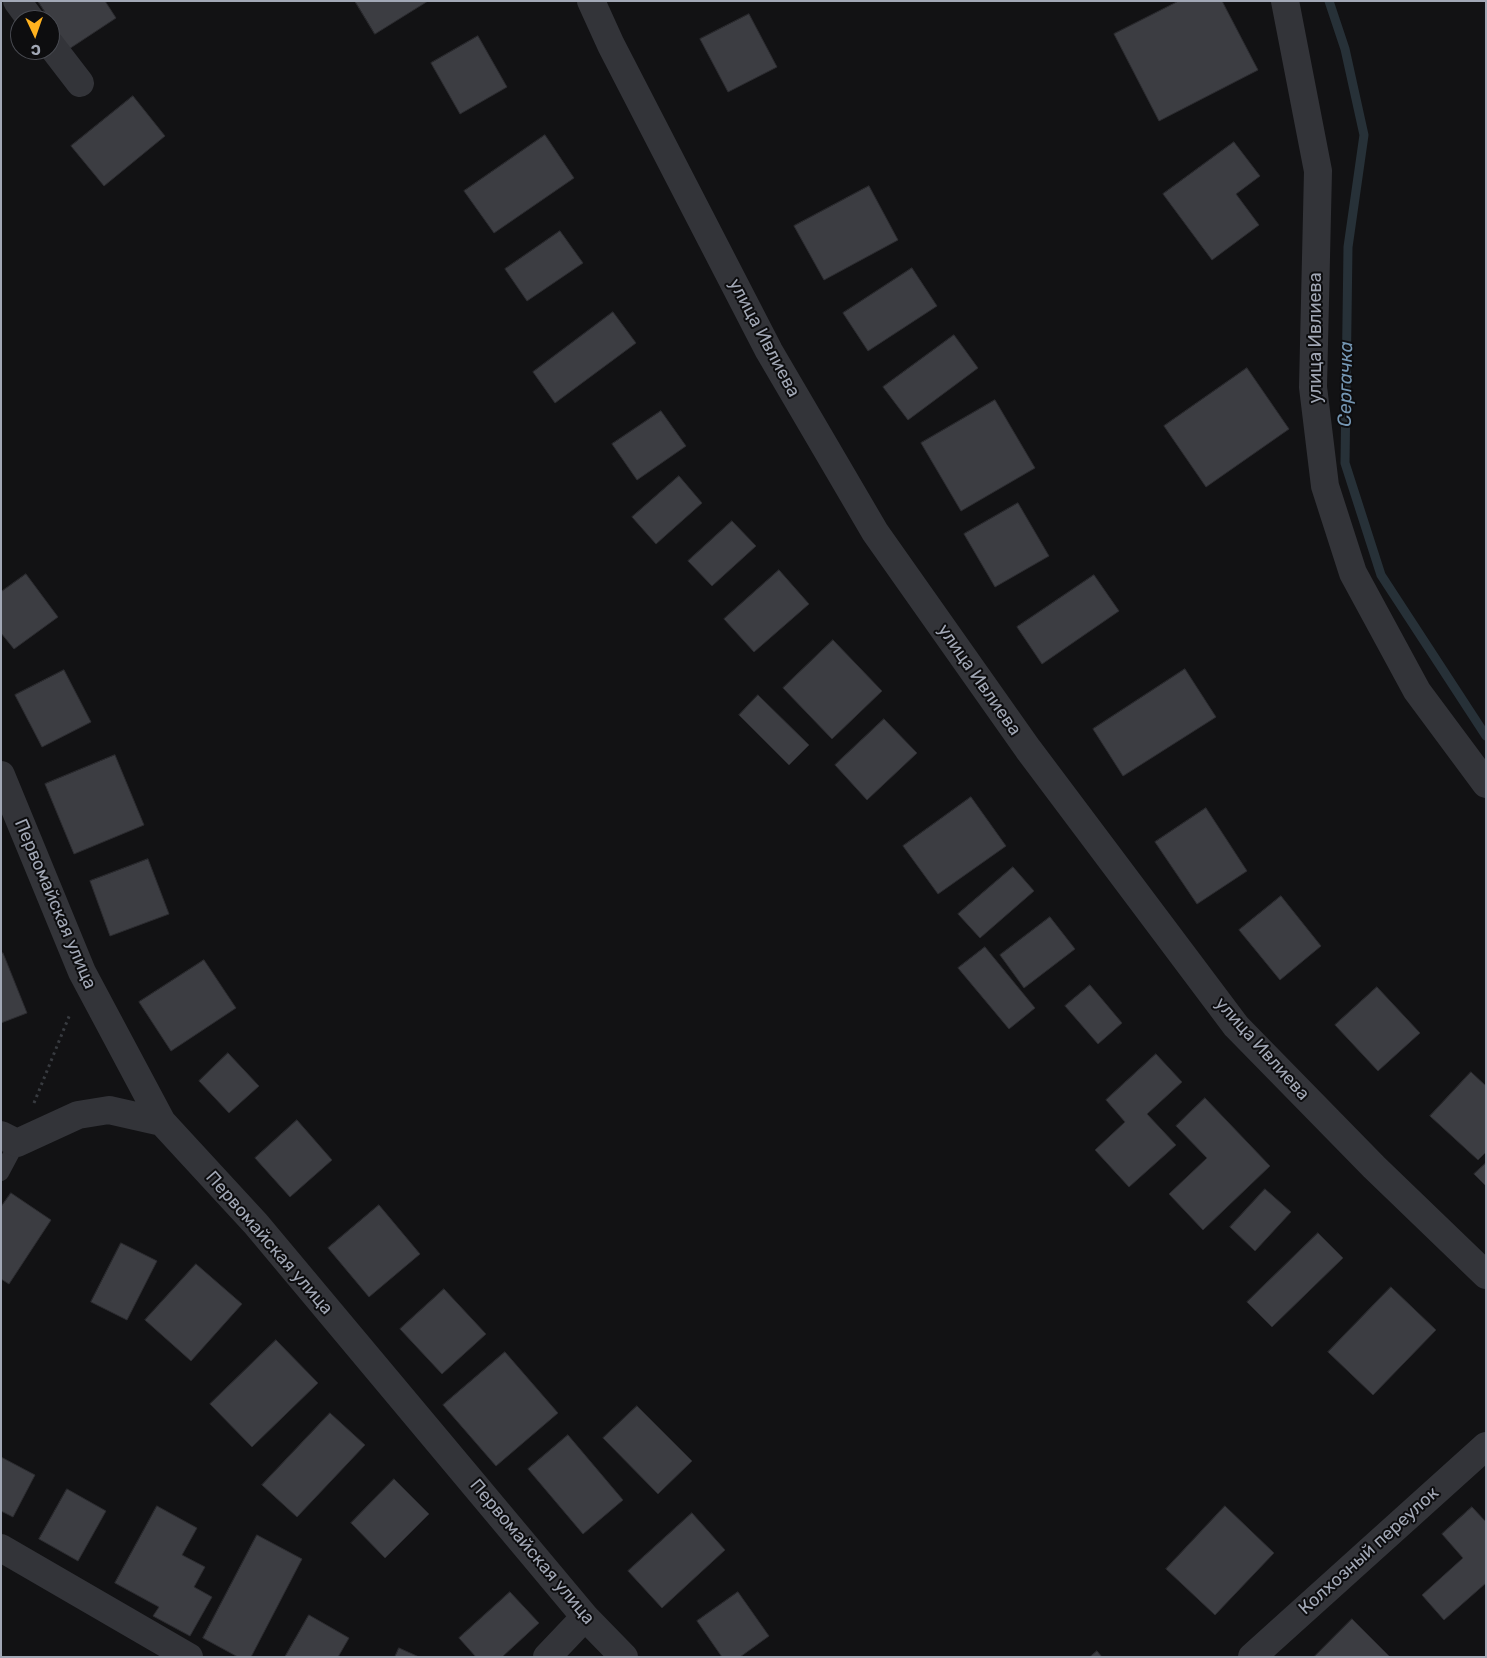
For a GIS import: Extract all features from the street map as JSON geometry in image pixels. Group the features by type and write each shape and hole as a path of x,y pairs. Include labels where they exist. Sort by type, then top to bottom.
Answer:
{"street":[{"name":"улица Ивлиева","path":"592,1 612,46 770,351 880,540 1028,749 1236,1026 1374,1167 1486,1275"},
{"name":"улица Ивлиева","path":"1286,1 1318,171 1313,387 1325,486 1354,573 1417,691 1486,784"},
{"path":"60,57 80,84"},
{"name":"Первомайская улица","path":"1,774 82,972 162,1122 256,1224 585,1617 624,1657"},
{"path":"9,1139 78,1115 109,1110 162,1122"},
{"name":"Колхозный переулок","path":"1252,1657 1486,1446"},
{"path":"1,1548 189,1657"},
{"path":"547,1657 585,1617"}],"lane":[{"path":"1,1173 9,1139"}],"path":[{"path":"9,1139 65,1029 82,972"}],"building":[{"path":"38,1 105,1 116,18 69,49 60,35 60,10 44,10"},
{"path":"355,1 428,1 375,34"},
{"path":"1179,1 1222,1 1258,70 1159,121 1114,34"},
{"path":"749,14 777,67 728,92 700,39"},
{"path":"478,36 507,87 460,114 431,63"},
{"path":"133,96 165,136 104,186 71,146"},
{"path":"545,135 574,178 494,233 464,191"},
{"path":"1234,142 1260,176 1236,194 1259,225 1212,260 1163,194"},
{"path":"869,186 898,240 824,280 794,226"},
{"path":"560,231 583,263 527,301 505,269"},
{"path":"912,268 937,306 868,351 843,313"},
{"path":"613,312 636,343 555,403 533,372"},
{"path":"954,335 978,368 908,420 883,387"},
{"path":"1247,368 1289,429 1206,487 1164,426"},
{"path":"995,400 1035,468 961,511 921,443"},
{"path":"661,411 686,446 637,480 612,444"},
{"path":"679,476 702,503 656,544 632,517"},
{"path":"1018,503 1049,556 995,587 964,534"},
{"path":"732,521 756,546 712,586 688,561"},
{"path":"779,570 809,604 754,652 724,619"},
{"path":"26,574 58,617 14,649 1,633 1,592"},
{"path":"1094,575 1119,611 1042,664 1017,627"},
{"path":"833,640 882,691 832,739 783,688"},
{"path":"1185,669 1216,717 1123,776 1093,729"},
{"path":"64,670 91,722 42,747 15,695"},
{"path":"758,695 809,745 789,765 739,715"},
{"path":"884,719 917,753 867,800 835,765"},
{"path":"115,755 144,825 74,854 45,784"},
{"path":"971,797 1006,846 938,894 903,846"},
{"path":"1206,808 1247,871 1197,904 1155,842"},
{"path":"148,859 169,914 110,936 90,881"},
{"path":"1013,867 1034,891 980,938 958,914"},
{"path":"1281,896 1321,946 1280,980 1239,930"},
{"path":"1050,917 1075,949 1024,988 1000,955"},
{"path":"985,947 1035,1008 1009,1029 958,968"},
{"path":"3,953 27,1013 1,1023 1,954"},
{"path":"204,960 236,1008 171,1051 139,1002"},
{"path":"1090,985 1122,1023 1098,1044 1065,1006"},
{"path":"1377,987 1420,1033 1378,1071 1335,1025"},
{"path":"228,1053 259,1086 229,1113 199,1081"},
{"path":"1156,1054 1182,1082 1147,1114 1176,1145 1129,1187 1095,1150 1125,1122 1106,1100"},
{"path":"1471,1072 1486,1086 1486,1152 1478,1160 1430,1116"},
{"path":"1205,1098 1270,1166 1203,1230 1169,1194 1207,1158 1176,1126"},
{"path":"297,1120 332,1160 290,1197 255,1158"},
{"path":"1486,1163 1486,1186 1474,1174"},
{"path":"1265,1189 1291,1212 1255,1251 1230,1227"},
{"path":"11,1193 51,1220 9,1284 1,1279 1,1207"},
{"path":"379,1205 420,1254 369,1297 328,1248"},
{"path":"1318,1233 1343,1258 1272,1327 1247,1302"},
{"path":"121,1243 157,1261 127,1320 91,1302"},
{"path":"196,1264 242,1304 191,1361 145,1320"},
{"path":"1391,1287 1436,1330 1373,1395 1328,1352"},
{"path":"444,1289 486,1334 442,1374 400,1329"},
{"path":"276,1340 318,1383 252,1447 210,1404"},
{"path":"505,1352 558,1413 496,1466 443,1405"},
{"path":"637,1406 692,1461 658,1494 603,1438"},
{"path":"330,1413 365,1445 297,1517 262,1485"},
{"path":"568,1435 623,1500 583,1534 528,1469"},
{"path":"1,1457 35,1475 13,1517 1,1511"},
{"path":"394,1479 429,1514 385,1558 351,1523"},
{"path":"67,1489 106,1511 78,1561 39,1539"},
{"path":"157,1506 197,1528 182,1555 205,1567 194,1587 212,1597 190,1636 153,1616 159,1607 115,1583"},
{"path":"1225,1506 1274,1553 1215,1615 1166,1569"},
{"path":"1472,1507 1486,1522 1486,1583 1444,1620 1422,1595 1463,1558 1442,1534"},
{"path":"692,1513 725,1550 662,1608 628,1571"},
{"path":"257,1535 302,1559 251,1657 238,1657 203,1638"},
{"path":"510,1592 539,1623 502,1657 476,1657 459,1638"},
{"path":"738,1592 769,1636 740,1657 722,1657 697,1621"},
{"path":"309,1615 349,1638 338,1657 285,1657"},
{"path":"1352,1619 1390,1657 1314,1657"},
{"path":"399,1648 419,1657 395,1657"},
{"path":"1097,1651 1102,1657 1090,1657"}],"waterway":[{"name":"Сергачка","path":"1329,1 1345,49 1364,135 1348,247 1345,463 1381,575 1486,736"}]}
